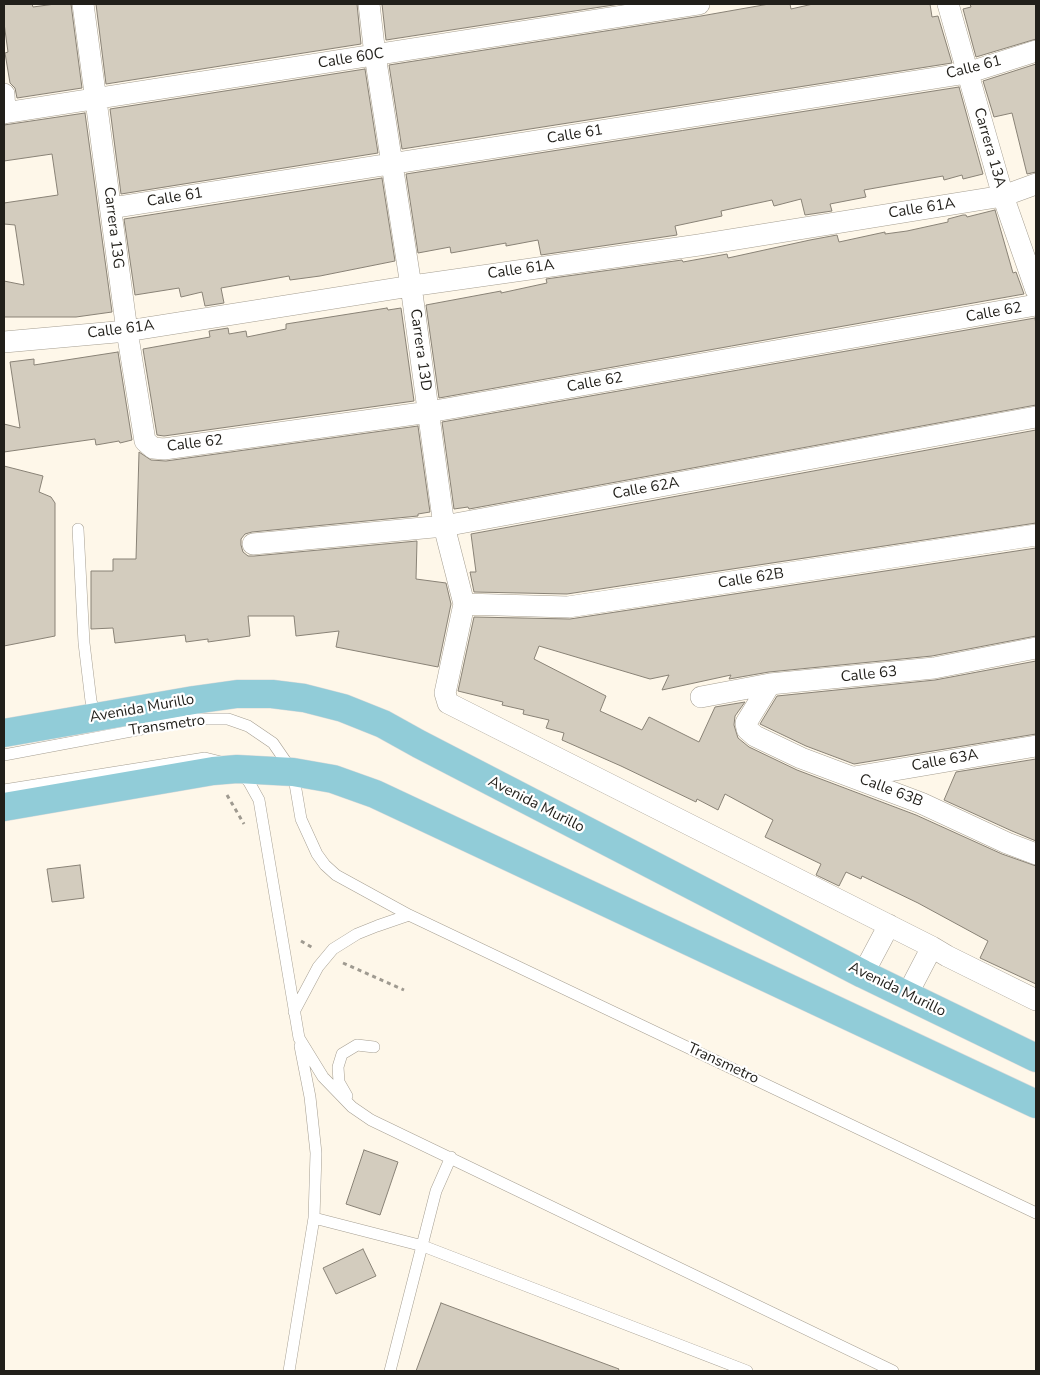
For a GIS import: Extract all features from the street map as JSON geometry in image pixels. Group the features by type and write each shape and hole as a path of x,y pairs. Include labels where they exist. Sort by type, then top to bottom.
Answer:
{"main road":[{"name":"Avenida Murillo","path":"4,734 237,694 272,694 304,698 343,708 383,724 863,974 1036,1058"},
{"path":"4,807 213,771 237,769 292,772 333,779 375,794 1036,1104"}],"street":[{"name":"Carrera 13G","path":"83,4 127,331 145,441 153,448"},
{"name":"Carrera 13D","path":"369,4 444,526 464,604 445,693 448,703 511,733 889,925"},
{"name":"Calle 60C","path":"4,106 96,98 699,4"},
{"name":"Carrera 13A","path":"948,4 1004,196 1036,290"},
{"name":"Calle 61","path":"111,208 967,73 1036,51"},
{"name":"Calle 61A","path":"4,342 127,331 411,286 709,243 1004,196 1036,184"},
{"name":"Calle 62","path":"153,448 164,449 429,412 1036,305"},
{"name":"Calle 62A","path":"253,544 444,526 1036,417"},
{"name":"Calle 62B","path":"464,604 568,607 1036,534"},
{"name":"Calle 63","path":"700,697 770,684 934,668 1036,648"},
{"name":"Calle 63B","path":"770,684 746,723 747,729 755,736 801,758 921,803 1007,843 1036,854"},
{"name":"Calle 63A","path":"854,777 1036,746"},
{"path":"863,974 889,925 1036,1000"},
{"path":"907,995 932,947"}],"lane":[{"path":"78,529 84,643 91,701 96,717"},
{"name":"Transmetro","path":"4,755 195,719 228,719 248,726 273,743 292,772 300,819 317,854 336,875 409,915 1036,1213"},
{"path":"4,790 205,758 223,762 237,769 249,782 259,800 310,1097 316,1153 314,1218 289,1371"},
{"path":"294,1012 318,967 332,950 364,932 409,915"},
{"path":"299,1038 323,1077 352,1107 371,1120 893,1371"},
{"path":"352,1107 340,1082 338,1067 342,1054 356,1045 374,1047"},
{"path":"390,1371 436,1191 451,1157"},
{"path":"314,1218 423,1246 747,1371"}],"building":[{"path":"4,4 32,4 33,7 71,4 82,88 17,98 15,88 10,83 5,53 8,52 4,23"},
{"path":"96,4 357,4 361,44 106,84"},
{"path":"382,4 620,4 386,40"},
{"path":"769,4 790,4 791,9 813,4 930,4 932,17 938,16 952,63 402,149 389,65"},
{"path":"970,4 1036,4 1036,39 976,57 963,9 971,7"},
{"path":"1036,64 1036,172 1027,174 1012,113 994,117 983,81"},
{"path":"365,69 378,153 121,194 110,109"},
{"path":"959,87 983,174 963,179 962,175 944,180 943,176 864,190 866,197 830,204 832,211 805,215 801,199 774,206 772,200 721,211 722,216 675,226 677,235 541,255 538,240 506,246 506,243 451,253 450,247 418,253 406,174"},
{"path":"85,113 112,312 76,317 4,317 4,281 24,285 15,225 4,224 4,203 58,195 52,154 4,161 4,125"},
{"path":"382,178 395,261 320,276 290,280 289,276 221,288 224,303 205,306 202,292 181,297 179,288 135,295 124,219"},
{"path":"995,210 1013,273 1016,272 1024,294 439,398 426,305 501,291 501,293 547,283 546,279 682,260 683,262 727,254 728,258 837,235 839,242 885,232 885,234 907,231 948,222 948,219 963,215 967,217"},
{"path":"387,308 388,310 401,308 414,401 164,436 157,435 143,349 210,337 209,331 228,328 229,334 246,331 247,337 286,329 286,324"},
{"path":"1035,318 1036,405 469,509 468,507 454,509 442,422"},
{"path":"118,352 132,440 96,445 95,439 4,452 4,424 20,428 10,362 34,359 34,365"},
{"path":"418,426 430,512 418,514 418,516 252,532 245,534 241,539 241,545 243,552 248,556 254,556 417,541 416,579 446,583 451,604 438,667 336,647 339,631 296,636 294,616 248,616 250,636 208,642 208,639 186,642 185,635 115,643 113,628 91,629 91,571 113,571 113,559 136,559 139,452 151,460 166,461"},
{"path":"1036,430 1036,523 567,594 474,592 470,572 476,572 471,534"},
{"path":"4,466 43,476 39,492 51,497 55,503 55,636 4,646"},
{"path":"1036,548 1036,636 932,656 769,672 729,679 731,675 662,690 669,675 650,679 539,646 534,659 606,696 600,711 642,730 649,717 699,742 715,707 745,702 735,716 734,725 738,738 749,747 797,770 916,815 1002,854 1036,866 1036,984 980,958 988,941 918,903 862,876 861,879 846,872 839,886 816,875 821,864 765,837 773,820 725,794 718,810 697,799 696,802 562,740 564,733 546,728 549,720 523,714 524,710 502,705 503,702 458,691 474,617 570,619"},
{"path":"1036,661 1036,734 854,764 806,746 760,724 777,696 935,680"},
{"path":"1036,759 1036,841 944,800 956,772"},
{"path":"80,865 84,898 52,902 47,869"},
{"path":"364,1150 398,1162 380,1215 346,1204"},
{"path":"363,1249 376,1276 336,1294 323,1268"},
{"path":"441,1303 619,1369 618,1371 416,1371"}]}
